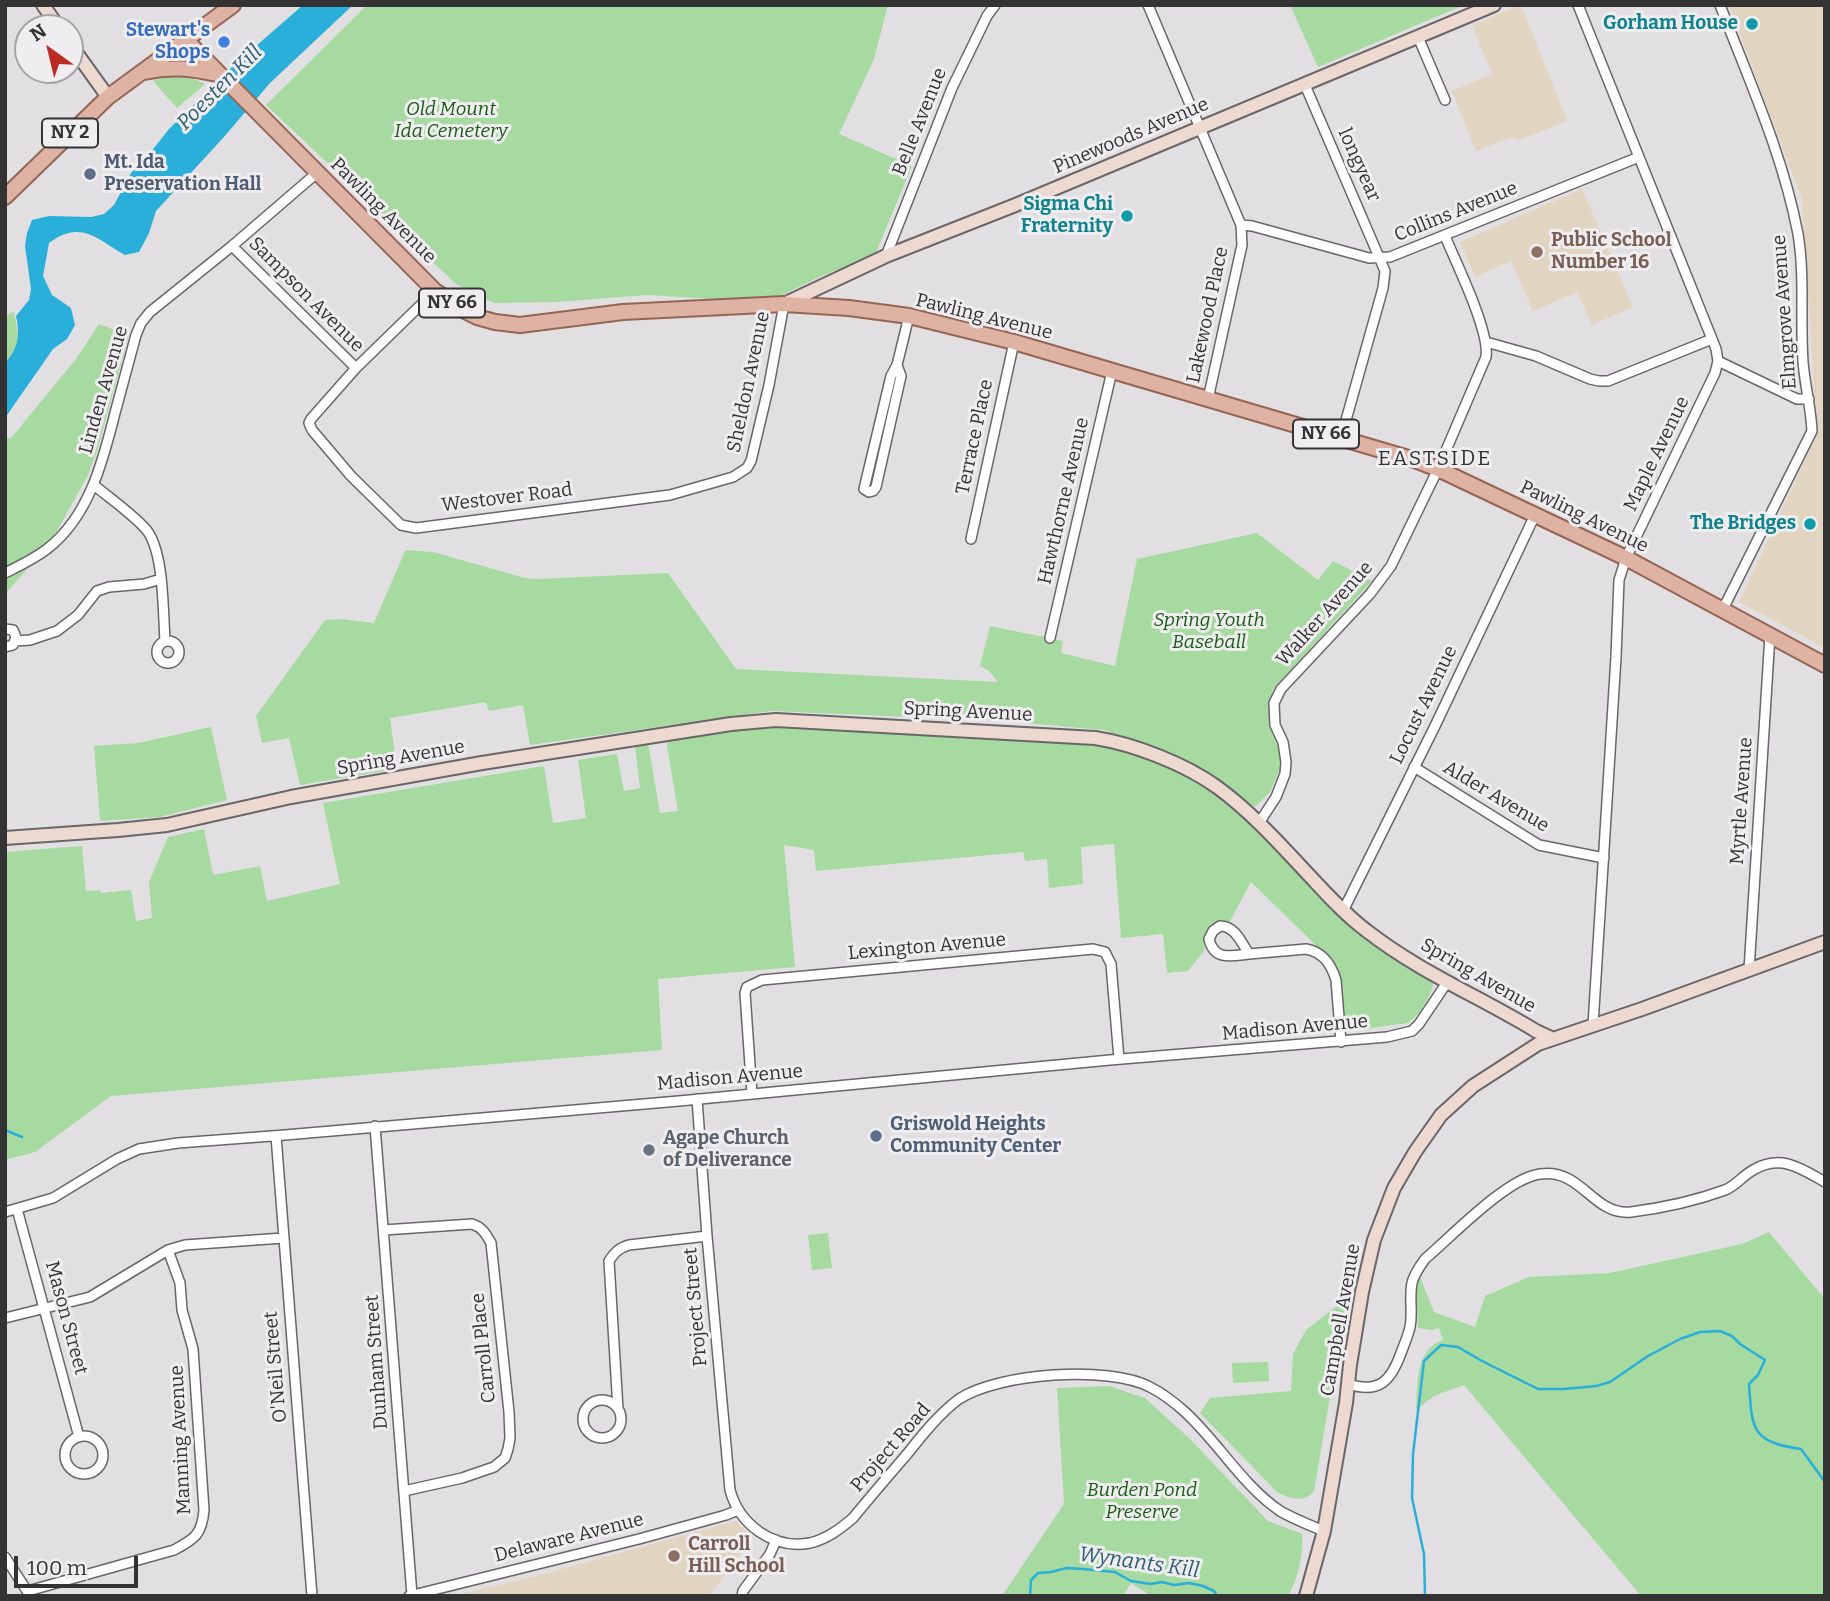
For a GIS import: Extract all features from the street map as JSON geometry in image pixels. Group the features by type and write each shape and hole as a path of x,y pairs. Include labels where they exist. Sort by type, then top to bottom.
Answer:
{"main road":[{"name":"NY 2","path":"5,197 108,97 233,5"},
{"name":"Pawling Avenue","path":"186,40 435,291 477,317 520,325 624,312 784,304 849,308 909,316 1014,342 1438,469 1626,558 1825,665"},
{"path":"139,74 180,67 219,75"}],"street":[{"name":"Belle Avenue","path":"886,256 952,88 995,5"},
{"name":"Lakewood Place","path":"1148,5 1241,225 1242,245 1208,399"},
{"name":"Pinewoods Avenue","path":"784,304 886,256 1013,206 1494,5"},
{"path":"1578,5 1716,349 1718,361 1797,399 1809,399"},
{"name":"Elmgrove Avenue","path":"1720,5 1777,156 1798,234 1802,360 1812,431 1723,609"},
{"path":"1418,37 1445,100"},
{"path":"84,64 108,97"},
{"name":"longyear","path":"1305,85 1381,259"},
{"name":"Collins Avenue","path":"1341,438 1383,288 1385,271 1381,259 1445,236 1639,157"},
{"name":"Linden Avenue","path":"5,573 48,549 78,515 94,485 104,455 141,323 150,312 318,172"},
{"path":"1241,225 1381,259"},
{"path":"1445,236 1482,325 1486,342 1535,356 1599,382 1608,381 1712,339"},
{"name":"Sampson Avenue","path":"232,246 356,368"},
{"path":"356,368 435,291"},
{"name":"Sheldon Avenue","path":"747,468 769,385 784,304"},
{"path":"897,365 901,376 876,487 869,492 864,489 891,376 897,365 909,316"},
{"name":"Terrace Place","path":"971,539 1014,342"},
{"name":"Walker Avenue","path":"1259,823 1276,797 1285,774 1283,742 1275,725 1274,703 1281,689 1370,594 1391,566 1438,469 1486,357 1486,342"},
{"name":"Maple Avenue","path":"1593,1025 1619,580 1626,558 1715,373 1718,361"},
{"name":"Westover Road","path":"356,368 310,419 310,426 351,476 392,518 407,527 670,495 733,477 747,468"},
{"name":"Hawthorne Avenue","path":"1050,638 1112,371"},
{"path":"94,485 148,531 156,550 161,579 165,641"},
{"name":"Locust Avenue","path":"1343,911 1535,515"},
{"path":"5,647 16,641 30,640 57,631 78,615 97,591 161,579"},
{"path":"5,629 13,630 16,641"},
{"name":"Myrtle Avenue","path":"1749,970 1770,635"},
{"name":"Spring Avenue","path":"5,838 167,825 291,797 482,763 731,724 776,720 1095,738 1133,746 1216,786 1259,823 1343,911 1365,930 1387,946 1551,1038"},
{"name":"Alder Avenue","path":"1414,767 1539,845 1604,858"},
{"path":"1551,1038 1642,1009 1825,942"},
{"name":"Lexington Avenue","path":"752,1094 744,1001 747,987 762,980 1093,949 1105,952 1111,964 1119,1059"},
{"path":"1249,954 1306,949 1325,958 1336,980 1341,1042"},
{"name":"Madison Avenue","path":"5,1212 53,1198 117,1159 139,1149 178,1143 1387,1037 1412,1031 1448,981"},
{"name":"Campbell Avenue","path":"1306,1596 1324,1531 1362,1292 1374,1240 1394,1188 1441,1115 1473,1086 1551,1038"},
{"name":"Project Street","path":"697,1099 730,1490 738,1510"},
{"name":"Dunham Street","path":"375,1126 411,1595"},
{"name":"O'Neil Street","path":"276,1136 312,1596"},
{"path":"1348,1384 1360,1388 1375,1387 1388,1380 1410,1328 1412,1283 1418,1269 1425,1259 1505,1190 1521,1180 1540,1174 1570,1178 1612,1211 1627,1212 1692,1200 1728,1189 1756,1168 1770,1164 1790,1163 1825,1182"},
{"name":"Mason Street","path":"17,1209 79,1437"},
{"name":"Carroll Place","path":"384,1230 472,1224 485,1232 491,1242 509,1412 508,1448 505,1458 495,1467 404,1492"},
{"path":"618,1409 601,1400 590,1405 583,1415 584,1428 593,1437 611,1436 621,1421 609,1261 614,1253 629,1245 707,1236"},
{"path":"5,1318 90,1297 168,1250 185,1245 284,1238"},
{"name":"Manning Avenue","path":"29,1594 174,1550 187,1544 197,1535 203,1524 193,1349 182,1310 180,1283 168,1250"},
{"name":"Project Road","path":"738,1510 748,1524 763,1535 776,1540 798,1544 828,1536 853,1518 926,1431 957,1401 972,1392 998,1383 1063,1375 1115,1376 1150,1387 1185,1412 1251,1486 1279,1510 1324,1531"},
{"path":"85,1436 96,1441 102,1451 98,1468 88,1474 75,1472 70,1468 65,1456 69,1444 79,1437 85,1436"},
{"name":"Delaware Avenue","path":"411,1595 639,1539 738,1510"},
{"path":"742,1596 770,1554 776,1540"},
{"path":"5,1557 29,1594"}],"shaded area":[{"path":"1521,5 1567,121 1519,140 1511,137 1476,151 1452,91 1492,74 1472,25"},
{"path":"1729,5 1825,5 1825,648 1739,602 1817,435 1802,199"},
{"name":"Public School Number 16","path":"1582,189 1633,307 1592,325 1577,292 1533,311 1511,261 1475,277 1460,242"},
{"name":"Carroll Hill School","path":"736,1521 752,1538 709,1596 454,1596 544,1574"}],"green space":[{"name":"Old Mount Ida Cemetery","path":"367,5 888,5 874,59 839,134 912,166 875,255 819,277 774,299 647,295 557,302 494,303 456,284 266,105"},
{"path":"1290,5 1464,5 1318,67"},
{"path":"167,76 189,77 205,84 177,108 153,81"},
{"path":"14,311 21,353 5,364 5,317"},
{"path":"99,324 129,335 97,451 88,475 57,531 5,594 5,438 11,438 76,359"},
{"name":"Spring Youth Baseball","path":"1257,533 1318,580 1333,561 1372,581 1273,689 1269,706 1272,730 1283,762 1270,792 1256,806 1247,806 1214,776 1161,749 1104,730 1003,721 771,711 530,745 523,705 489,711 486,702 390,718 397,769 300,785 289,738 262,743 256,716 325,620 374,623 406,550 433,552 525,578 668,573 736,669 998,682 989,671 980,666 990,626 1063,641 1061,653 1115,666 1137,559"},
{"path":"773,725 1107,744 1148,758 1200,783 1234,808 1357,934 1432,979 1433,986 1428,999 1408,1023 1357,1030 1345,1026 1341,980 1333,962 1251,882 1229,923 1223,922 1210,927 1206,934 1204,951 1188,971 1167,973 1163,934 1121,938 1114,844 1081,847 1083,884 1049,888 1047,859 1025,861 1023,852 816,871 814,850 784,845 795,967 658,979 662,1050 111,1096 35,1152 5,1160 5,852 82,846 86,891 100,890 101,893 131,890 136,921 152,918 149,882 168,837 204,829 213,875 260,866 267,901 340,884 323,803 544,766 553,823 586,818 578,760 617,754 624,791 640,788 635,745 648,743 660,813 678,811 667,746 669,739"},
{"path":"211,727 227,800 160,817 100,821 94,746 138,743"},
{"path":"1769,1232 1825,1299 1825,1596 1641,1596 1464,1385 1434,1396 1416,1410 1422,1360 1434,1345 1443,1340 1439,1328 1418,1328 1416,1290 1420,1277 1434,1312 1475,1327 1485,1296 1529,1277 1610,1273 1742,1244"},
{"path":"828,1233 832,1268 812,1270 808,1235"},
{"path":"1347,1298 1314,1491 1301,1499 1291,1498 1277,1492 1200,1413 1210,1398 1291,1391 1293,1354 1306,1330"},
{"path":"1268,1362 1269,1381 1233,1383 1232,1363"},
{"name":"Burden Pond Preserve","path":"1109,1386 1145,1398 1190,1439 1268,1521 1302,1534 1300,1566 1288,1596 1151,1596 1131,1583 1123,1596 1002,1596 1064,1504 1057,1388"}],"water":[{"name":"Poesten Kill","path":"303,5 353,5 270,83 156,211 139,252 125,255 97,238 80,232 70,232 49,243 43,276 52,295 71,308 75,325 67,339 53,349 5,418 5,363 17,341 16,316 29,300 31,289 25,246 32,220 49,216 91,217 104,214 114,205 131,173 169,129 232,67"}],"waterway":[{"path":"5,1130 22,1137"},
{"name":"Wynants Kill","path":"1425,1596 1424,1554 1412,1498 1413,1454 1424,1361 1441,1345 1458,1347 1538,1389 1564,1389 1610,1382 1648,1356 1680,1339 1700,1332 1720,1331 1732,1336 1765,1360 1758,1375 1749,1384 1751,1412 1757,1431 1772,1442 1801,1449 1825,1482"},
{"name":"Wynants Kill","path":"1030,1596 1031,1580 1038,1573 1067,1568 1115,1572 1131,1581 1151,1584 1189,1583 1214,1591 1217,1596"}],"place":[{"name":"Gorham House","path":"1752,24"},
{"name":"Stewart's Shops","path":"224,42"},
{"name":"Mt. Ida Preservation Hall","path":"90,174"},
{"name":"Sigma Chi Fraternity","path":"1127,216"},
{"name":"Public School Number 16","path":"1537,252"},
{"name":"The Bridges","path":"1810,524"},
{"name":"Griswold Heights Community Center","path":"876,1136"},
{"name":"Agape Church of Deliverance","path":"649,1150"},
{"name":"Carroll Hill School","path":"674,1556"}],"district":[{"name":"EASTSIDE","path":"1435,459"}]}
